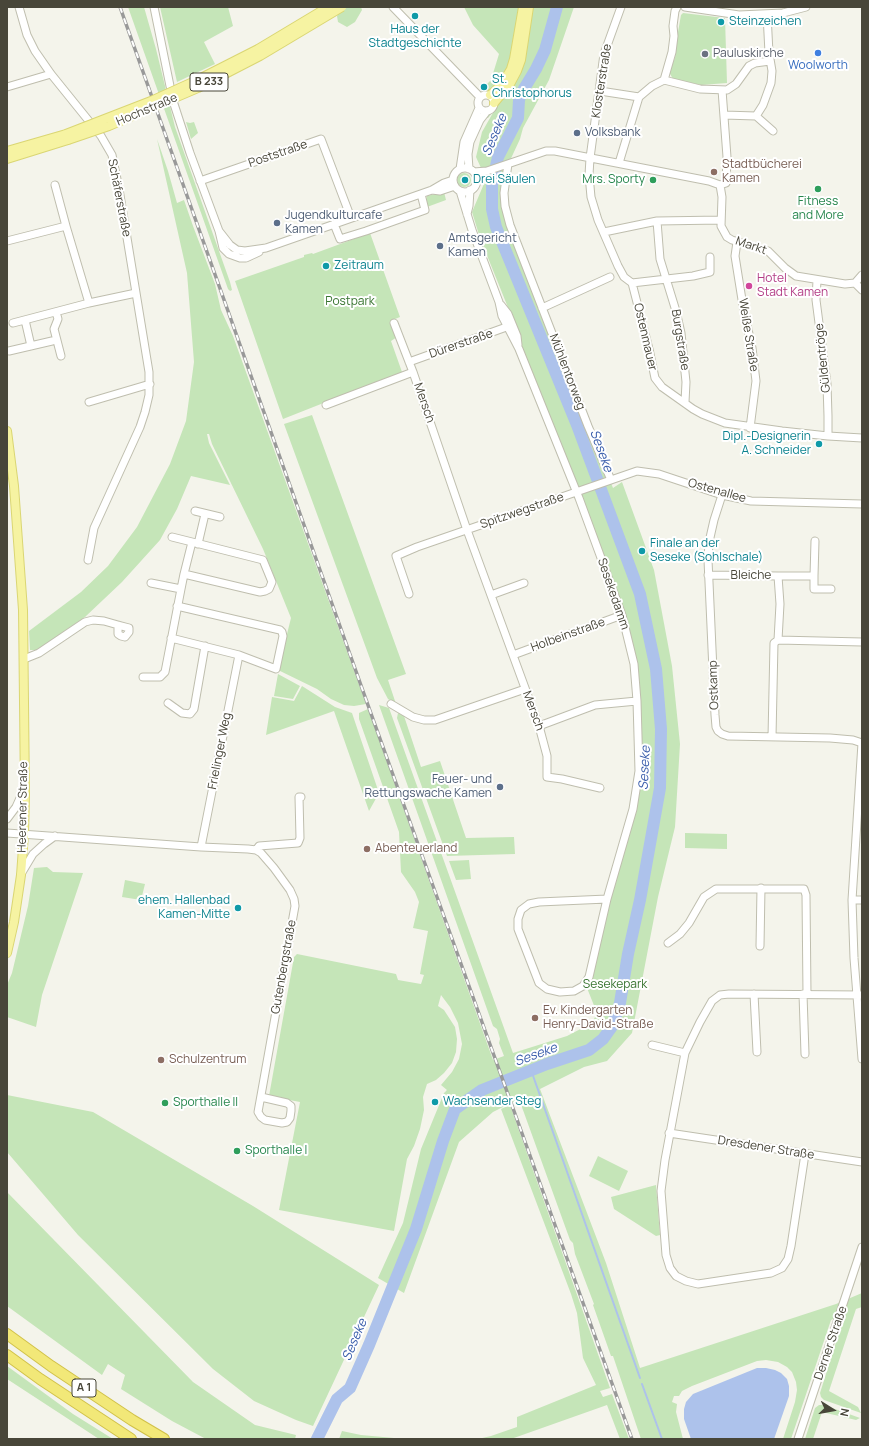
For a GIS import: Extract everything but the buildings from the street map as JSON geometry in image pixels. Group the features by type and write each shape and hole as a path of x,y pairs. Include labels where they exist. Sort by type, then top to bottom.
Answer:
{"highway":[{"name":"A 1","path":"7,1334 113,1408 164,1439"},
{"name":"A 1","path":"7,1355 40,1379 131,1439"}],"main road":[{"name":"Hochstraße","path":"7,159 67,137 195,81 258,49 328,7"},
{"name":"Hochstraße","path":"7,151 109,126 198,88 260,56 342,7"},
{"path":"490,95 503,82 511,69 523,7"},
{"path":"494,103 510,84 517,71 521,60 529,7"},
{"name":"Heerener Straße","path":"7,431 18,532 24,659 25,786 24,834 20,875 14,922 7,953"}],"street":[{"name":"Schäferstraße","path":"19,7 27,35 36,51 51,74 101,136 112,155 119,189 150,384 150,395 140,427 94,528 88,560"},
{"path":"154,7 170,86"},
{"path":"393,7 480,97"},
{"name":"Klosterstraße","path":"590,158 604,54 621,7"},
{"path":"664,80 672,52 674,36 673,26 675,10 677,7"},
{"path":"685,7 721,10 733,15 767,14 806,7"},
{"path":"756,116 763,105 771,83 772,72 767,14"},
{"path":"619,163 639,97 652,86 664,80 700,90 727,90 736,84 749,66 754,63 770,61"},
{"path":"7,88 51,74"},
{"name":"Markt","path":"722,90 727,157 723,184 721,226 727,237 737,242 763,248 796,276 845,284 855,283"},
{"path":"600,91 639,97"},
{"path":"476,181 468,154 470,142 480,120 487,111 492,109 494,103 490,95 480,97"},
{"path":"470,190 463,192 456,186 454,174 460,169 464,142 479,108 478,101 480,97"},
{"path":"174,104 223,248 229,254 234,256 246,258 266,248 432,190 456,186"},
{"path":"479,108 482,111 487,111"},
{"path":"724,115 756,116 772,131"},
{"name":"Poststraße","path":"200,181 321,139 351,218"},
{"path":"460,169 487,171 550,150 723,184"},
{"name":"Ostenmauer","path":"590,158 589,175 591,197 598,220 618,266 624,277 632,283 655,378 662,387 702,414 725,423 750,428 862,438"},
{"name":"Mühlentorweg","path":"505,165 505,206 512,231 588,426 607,481"},
{"name":"Sesekedamm","path":"467,214 470,190 476,185 476,181 487,171"},
{"path":"55,185 89,303"},
{"name":"Sesekedamm","path":"456,186 499,302 508,314 510,326 517,336 519,349 577,492 622,615 634,664 637,701 639,771 633,809 607,899 589,977 583,986 574,991 560,992 547,989 539,983 518,929 518,919 521,910 529,904 539,902 607,899"},
{"path":"334,224 340,239 366,231 425,210 421,194"},
{"path":"604,232 658,221 721,220"},
{"name":"Burgstraße","path":"658,221 660,259 681,333 686,382 685,402"},
{"path":"7,242 66,226"},
{"name":"Weiße Straße","path":"737,242 735,256 752,348 756,381 750,428"},
{"path":"632,283 710,272 710,258"},
{"path":"862,275 855,283 862,290"},
{"path":"542,308 610,277"},
{"name":"Güldentröge","path":"817,280 816,300 827,384 828,436"},
{"path":"13,323 89,303 136,293"},
{"path":"56,312 58,319 54,329 61,356"},
{"path":"25,320 31,346"},
{"name":"Mersch","path":"394,323 413,372 467,530 539,726 547,756 547,777 600,788"},
{"name":"Dürerstraße","path":"409,362 510,326"},
{"path":"10,351 52,341"},
{"path":"326,405 413,372"},
{"path":"90,402 150,384"},
{"name":"Ostenallee","path":"577,492 637,471 677,479 722,495 751,501 862,504"},
{"name":"Spitzwegstraße","path":"467,530 577,492"},
{"name":"Ostkamp","path":"722,495 709,542 708,576 716,727 722,734 728,736 853,740 862,743"},
{"path":"195,511 220,517"},
{"path":"143,677 160,677 165,672 184,574 205,514"},
{"path":"409,594 396,556 416,547 467,530"},
{"path":"172,537 263,560 271,578 271,586 265,591 260,592 184,574"},
{"path":"815,541 814,589 831,589"},
{"name":"Bleiche","path":"708,576 778,576 780,604 778,640 774,643 772,737"},
{"path":"778,576 814,576"},
{"path":"151,583 181,589"},
{"path":"491,595 524,583"},
{"path":"171,638 239,655 276,669 283,636 280,630 178,606"},
{"name":"Holbeinstraße","path":"513,655 622,615"},
{"path":"24,659 39,653 85,622 93,620 118,625"},
{"path":"778,640 862,642"},
{"path":"168,703 182,713 190,714 194,709 206,646"},
{"name":"Frielinger Weg","path":"201,847 239,655"},
{"path":"391,704 413,717 424,720 435,720 525,689"},
{"path":"539,726 595,705 637,701"},
{"path":"862,743 852,900 854,958 860,995 862,1060"},
{"path":"7,819 16,807 25,786"},
{"path":"7,833 256,850 259,846 298,843 300,838 299,797 301,797"},
{"path":"20,875 33,854 55,836"},
{"name":"Gutenbergstraße","path":"256,850 274,868 290,890 295,906 258,1112 261,1118 265,1120 282,1123 287,1122 290,1118 291,1106 286,1103 261,1097"},
{"path":"760,946 762,888"},
{"path":"668,943 680,934 689,923 704,897 716,889 804,889 806,895 805,1054"},
{"path":"852,900 862,900"},
{"path":"805,1154 791,1246 788,1259 782,1268 771,1273 698,1284 686,1281 676,1276 670,1268 666,1255 661,1191 669,1133 685,1053 712,1001 720,996 730,994 860,995"},
{"path":"754,994 757,1052"},
{"path":"652,1045 685,1053"},
{"name":"Dresdener Straße","path":"669,1133 862,1162"},
{"name":"Derner Straße","path":"798,1439 862,1247"}],"green space":[{"path":"128,7 144,7 175,127 230,282 232,290 230,291 228,289"},
{"path":"160,7 228,7 233,26 204,42 215,64 177,82"},
{"path":"346,7 361,7 362,10 355,22 347,27 338,22 337,16 340,11"},
{"path":"464,7 523,7 514,59 490,95 483,88 491,80 499,54 473,25"},
{"name":"Sesekepark","path":"532,7 574,7 549,80 523,128 520,139 507,167 505,206 613,488 622,482 654,570 672,666 680,744 675,827 658,897 632,1033 607,1061 584,1067 540,1089 606,1263 640,1368 836,1304 862,1293 862,1307 856,1309 829,1391 858,1407 861,1413 824,1400 820,1393 845,1314 831,1320 791,1439 783,1439 795,1402 797,1390 796,1382 792,1372 787,1367 778,1362 766,1360 757,1361 692,1386 682,1391 679,1396 674,1396 672,1402 677,1404 676,1412 683,1439 641,1439 613,1356 611,1356 593,1305 594,1304 575,1254 573,1243 570,1240 519,1099 493,1112 459,1142 404,1293 378,1278 403,1223 421,1149 444,1093 447,1090 441,1085 452,1072 459,1059 462,1044 458,1023 450,1007 441,995 438,1006 444,1010 455,1027 457,1039 456,1052 452,1063 444,1073 436,1080 427,1084 423,1097 424,1110 420,1129 414,1146 407,1159 394,1231 279,1210 300,1102 269,1096 294,957 297,954 396,974 398,980 421,984 424,975 420,974 428,931 413,928 419,902 415,892 401,872 399,832 359,719 359,713 368,709 493,1060 504,1056 499,1043 500,1039 497,1029 493,1026 379,705 389,708 513,1053 567,1036 592,1023 597,1013 587,988 639,781 640,731 626,627 509,314 509,310 480,238 472,212 486,179 476,157 482,132 494,111 488,118 485,118 493,111 497,104"},
{"path":"683,13 725,18 727,83 701,85 673,79 669,72 675,58 681,15"},
{"path":"186,122 194,122 198,133 191,139"},
{"path":"157,139 177,203 184,200 215,284 221,310 233,336 366,704 354,706 344,705 331,699 317,689 278,670 291,618 263,549 212,444 209,434 207,434 209,443 230,485 191,476 177,509 160,540 122,582 85,617 37,650 30,650 29,631 81,592 108,566 137,527 170,464 186,421 194,362 187,273"},
{"path":"464,173 469,175 471,180 469,185 464,187 459,185 457,180 459,175"},
{"path":"444,192 446,200 427,207 425,203 427,196"},
{"name":"Postpark","path":"370,233 400,317 395,319 400,335 391,341 402,372 283,419 235,281 304,257 304,255 313,254"},
{"path":"312,415 406,674 388,680 396,704 388,699 377,678 284,424"},
{"path":"278,674 300,686 293,699 274,696"},
{"path":"302,686 335,707 352,713 379,793 369,811 334,711 266,735 272,697 294,701"},
{"path":"398,713 404,716 421,767 440,761 466,838 514,837 515,854 447,856 397,718"},
{"path":"685,833 727,834 727,849 685,848"},
{"path":"469,860 471,879 456,880 449,861"},
{"path":"47,867 53,872 83,873 42,995 36,1027 7,1017 7,985 12,973 28,906 34,868"},
{"path":"125,880 145,884 141,900 122,897"},
{"path":"7,1095 93,1112 253,1206 379,1285 313,1426 254,1401 213,1369 78,1235 7,1152"},
{"path":"510,1105 610,1388 600,1391 603,1397 612,1394 629,1439 620,1439 607,1405 511,1439 478,1439 517,1427 517,1417 596,1385 583,1358 577,1313 571,1294 501,1109"},
{"path":"598,1156 628,1171 619,1191 589,1176"},
{"path":"656,1185 660,1235 656,1236 614,1209 611,1197"},
{"path":"7,1192 193,1382 255,1425 296,1435 295,1439 206,1439 172,1421 121,1389 125,1375 108,1364 102,1375 7,1306"},
{"path":"7,1366 73,1414 113,1439 99,1439 7,1379"},
{"path":"819,1405 824,1405 860,1418 856,1420 822,1412 813,1439 805,1439 815,1408"},
{"path":"342,1431 361,1435 405,1439 339,1439"}],"water":[{"path":"757,1368 766,1368 781,1373 787,1379 789,1386 789,1396 774,1439 691,1439 684,1419 684,1409 686,1402 693,1394"}],"waterway":[{"name":"Seseke","path":"317,1439 337,1399 350,1388 369,1345 416,1229 443,1141 455,1109 482,1090 547,1064 589,1050 603,1039 613,1025 620,1003 660,788 661,729 656,669 640,594 577,425 496,227 492,209 492,184 498,157 518,118 519,100 522,92 536,69 545,50 557,7"},
{"path":"531,1070 640,1378"},
{"path":"642,1384 662,1439"}],"railway":[{"path":"120,7 374,722 632,1439"}],"place":[{"name":"Haus der Stadtgeschichte","path":"415,16"},
{"name":"Steinzeichen","path":"721,22"},
{"name":"Woolworth","path":"818,53"},
{"name":"Pauluskirche","path":"705,54"},
{"name":"St. Christophorus","path":"484,87"},
{"name":"Volksbank","path":"577,133"},
{"name":"Stadtbücherei Kamen","path":"714,172"},
{"name":"Drei Säulen","path":"465,180"},
{"name":"Mrs. Sporty","path":"653,180"},
{"name":"Fitness and More","path":"818,189"},
{"name":"Jugendkulturcafe Kamen","path":"277,223"},
{"name":"Amtsgericht Kamen","path":"440,246"},
{"name":"Zeitraum","path":"326,266"},
{"name":"Hotel Stadt Kamen","path":"749,286"},
{"name":"Dipl.-Designerin A. Schneider","path":"819,444"},
{"name":"Finale an der Seseke (Sohlschale)","path":"642,551"},
{"name":"Feuer- und Rettungswache Kamen","path":"500,787"},
{"name":"Abenteuerland","path":"367,849"},
{"name":"ehem. Hallenbad Kamen-Mitte","path":"238,908"},
{"name":"Ev. Kindergarten Henry-David-Straße","path":"535,1018"},
{"name":"Schulzentrum","path":"161,1060"},
{"name":"Wachsender Steg","path":"435,1102"},
{"name":"Sporthalle II","path":"165,1103"},
{"name":"Sporthalle I","path":"237,1151"}]}
